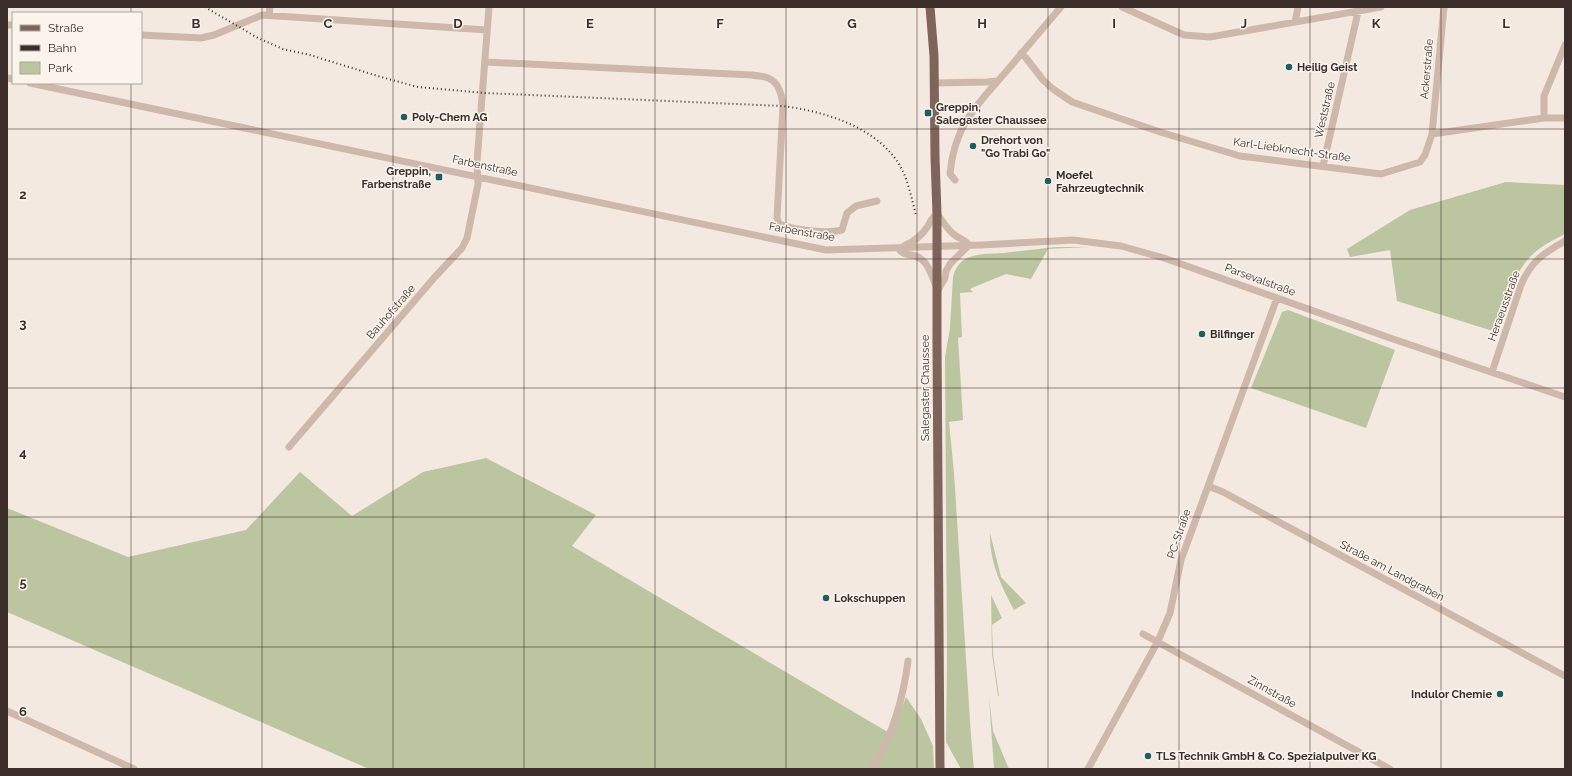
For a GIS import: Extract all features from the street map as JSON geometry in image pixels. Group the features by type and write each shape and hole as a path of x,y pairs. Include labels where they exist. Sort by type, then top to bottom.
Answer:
{"main road":[{"name":"Salegaster Chaussee","path":"930,7 933,44 938,246 936,344 940,769"}],"street":[{"path":"269,15 270,7"},
{"name":"Bauhofstraße","path":"289,447 434,278 462,248 468,232 479,176 477,162 489,7"},
{"path":"955,180 950,174 951,159 959,133 973,110 1061,7"},
{"path":"1122,7 1184,35 1210,37 1381,7"},
{"path":"1294,22 1298,7"},
{"name":"Ackerstraße","path":"1432,134 1444,7"},
{"name":"Weststraße","path":"1323,166 1358,12"},
{"path":"142,35 201,38 214,35 262,15 487,30"},
{"path":"1544,118 1544,96 1565,45"},
{"name":"Karl-Liebknecht-Straße","path":"1021,53 1036,72 1053,89 1081,106 1240,156 1381,174 1420,162 1425,155 1432,134"},
{"path":"485,62 752,74 769,78 780,91 783,106 777,218 779,224 787,227 833,233 842,230 847,213 856,206 877,201"},
{"path":"934,84 997,81"},
{"name":"Farbenstraße","path":"35,84 826,250 938,246"},
{"path":"1432,134 1544,118 1565,118"},
{"path":"937,214 953,233 963,238 969,245 950,264 946,270 946,278 938,290 926,264 915,256 903,254 898,248 916,239 928,226 930,219 937,214"},
{"name":"Parsevalstraße","path":"938,246 1073,240 1116,245 1150,253 1565,397"},
{"name":"Heraeusstraße","path":"1492,372 1521,285 1528,271 1540,256 1565,241"},
{"name":"PC-Straße","path":"1088,769 1158,641 1171,609 1181,560 1277,298"},
{"name":"Straße am Landgraben","path":"1208,486 1223,492 1565,676"},
{"name":"Zinnstraße","path":"1143,634 1390,769"},
{"path":"872,769 882,753 894,725 902,698 908,662"},
{"path":"7,711 134,769"}],"green space":[{"path":"1506,182 1565,185 1565,234 1539,249 1524,264 1514,282 1496,332 1397,301 1390,250 1350,257 1347,249 1410,210"},
{"path":"1056,247 1089,247 1048,249 1031,279 1006,274 970,289 973,292 960,293 962,337 958,338 963,420 949,422 954,473 974,769 961,769 946,742 947,659 945,357 950,328 953,277 960,264 972,256"},
{"path":"1288,310 1395,350 1366,428 1251,388 1282,312"},
{"path":"486,458 596,515 572,546 886,731 893,732 906,697 921,719 933,746 934,769 369,769 7,612 7,508 128,557 246,530 300,472 352,516 423,472"},
{"path":"990,533 1001,577 1026,603 1014,610 997,573 990,543"},
{"path":"991,595 1002,618 992,625 993,654 999,696 992,654"},
{"path":"989,698 993,731 1009,769 994,769"}],"railway":[{"path":"205,7 258,38 283,49 310,55 418,87 485,93 782,106 829,116 860,129 887,149 901,167 909,187 916,215"}],"place":[{"name":"Heilig Geist","path":"1289,67"},
{"name":"Greppin, Salegaster Chaussee","path":"928,113"},
{"name":"Poly-Chem AG","path":"404,117"},
{"name":"Drehort von \"Go Trabi Go\"","path":"973,146"},
{"name":"Greppin, Farbenstraße","path":"439,177"},
{"name":"Moefel Fahrzeugtechnik","path":"1048,181"},
{"name":"Bilfinger","path":"1202,334"},
{"name":"Lokschuppen","path":"826,598"},
{"name":"Indulor Chemie","path":"1500,694"},
{"name":"TLS Technik GmbH & Co. Spezialpulver KG","path":"1148,756"}]}
